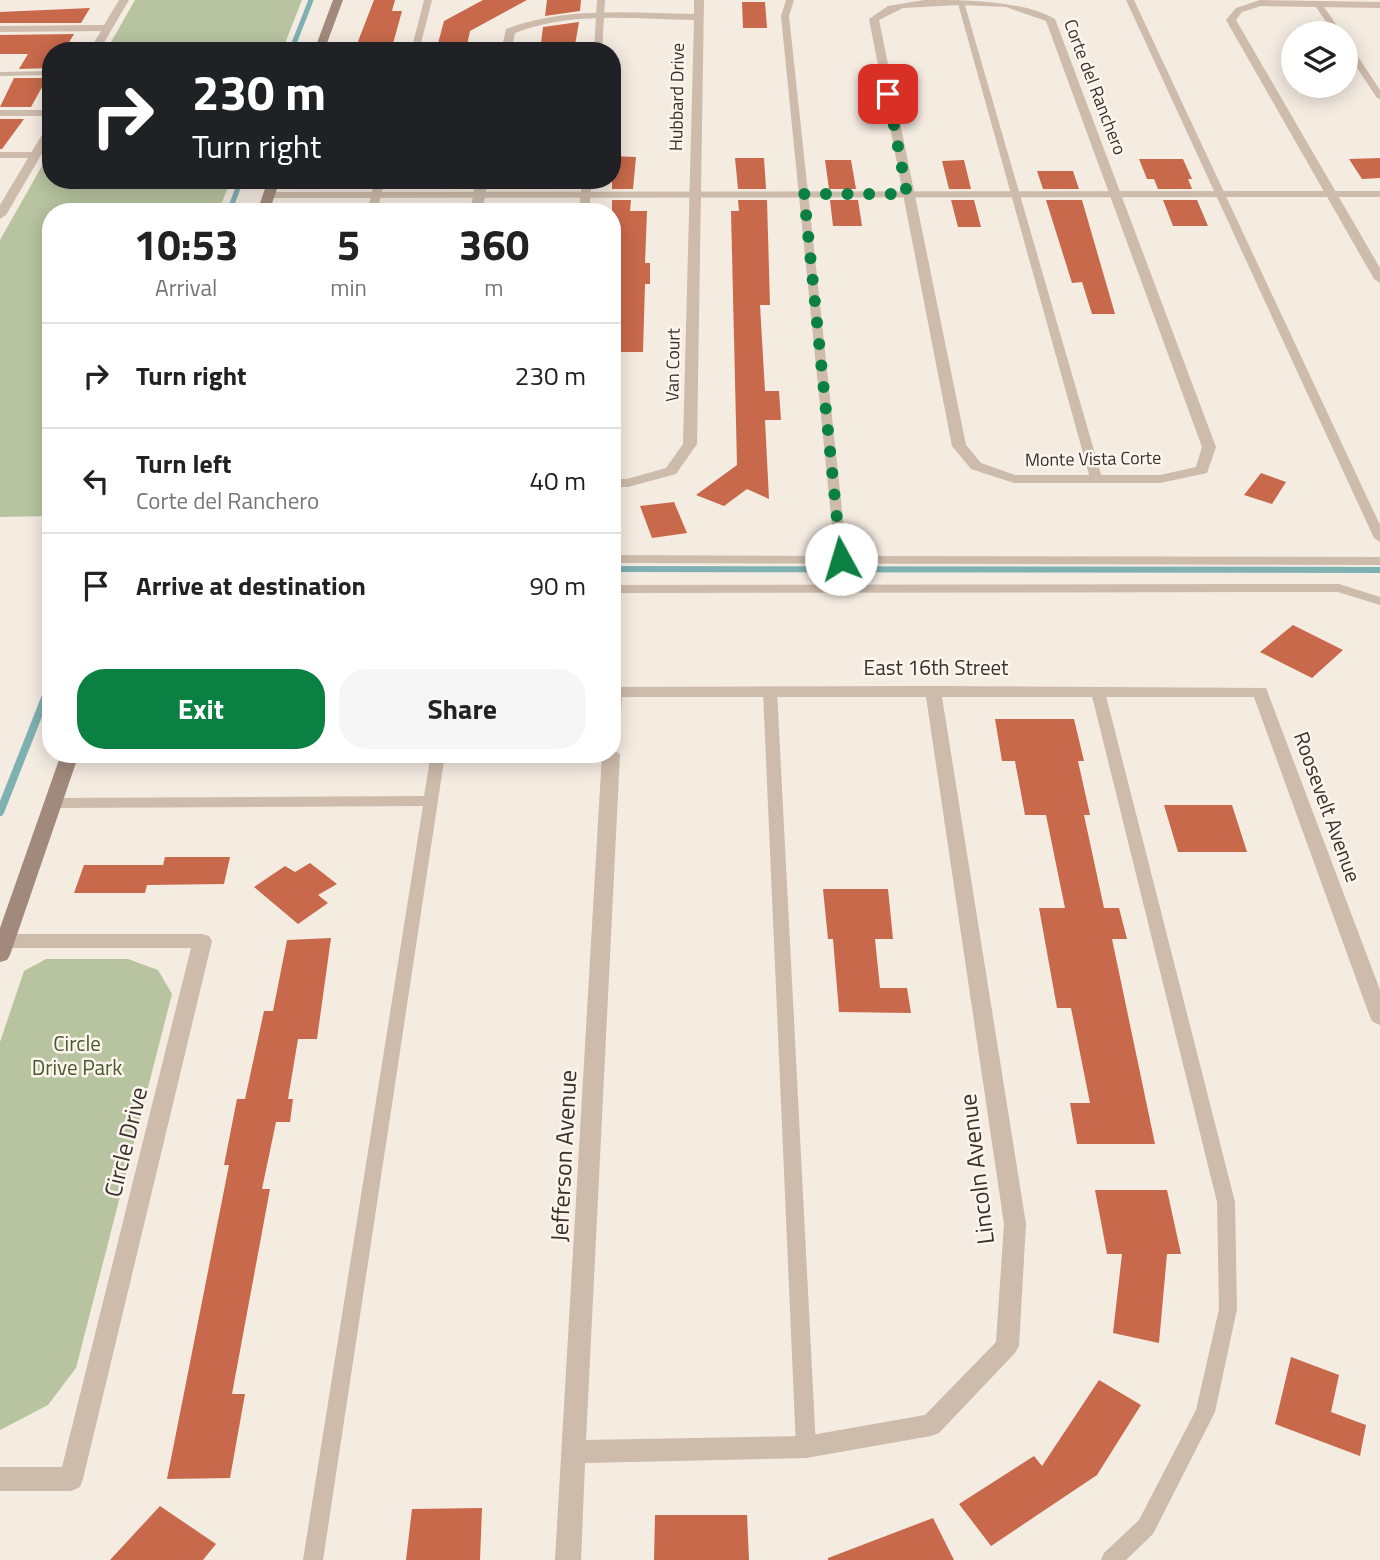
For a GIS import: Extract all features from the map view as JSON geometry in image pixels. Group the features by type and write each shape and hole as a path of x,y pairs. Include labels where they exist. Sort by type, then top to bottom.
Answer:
{"main road":[{"path":"322,42 338,0"},
{"path":"266,203 271,189"},
{"path":"2,948 67,763"}],"street":[{"path":"99,42 124,0"},
{"name":"Hubbard Drive","path":"692,194 696,17 699,0"},
{"name":"Corte del Ranchero","path":"907,194 874,19 883,9 905,3 1002,2 1030,8 1050,19 1117,194"},
{"path":"1380,5 1260,3 1238,10 1231,20 1380,279"},
{"path":"508,42 510,31 527,22 552,17 696,17"},
{"path":"0,29 107,29"},
{"path":"0,113 42,113"},
{"path":"0,215 4,202 42,143"},
{"path":"478,203 480,189"},
{"name":"Van Court","path":"621,483 671,471 690,444 692,194"},
{"name":"Monte Vista Corte","path":"907,194 958,446 976,466 1014,479 1160,479 1202,470 1209,447 1117,194"},
{"path":"269,195 1380,194"},
{"name":"Lincoln Avenue","path":"574,1452 806,1447 931,1424 1007,1346 1015,1224 933,691"},
{"name":"East 16th Street","path":"621,692 1260,692"},
{"name":"Roosevelt Avenue","path":"1260,692 1380,1017"},
{"name":"Jefferson Avenue","path":"568,1560 611,763"},
{"name":"Circle Drive","path":"0,1479 71,1479 202,941 2,948"}],"lane":[{"path":"417,42 428,0"},
{"path":"599,42 601,0"},
{"path":"790,0 785,16 841,559"},
{"path":"1130,0 1380,538"},
{"path":"960,2 1097,478"},
{"path":"1317,3 1330,21"},
{"path":"1358,63 1380,96"},
{"path":"0,74 42,73"},
{"path":"0,155 35,155"},
{"path":"374,203 378,189"},
{"path":"585,203 586,189"},
{"path":"621,559 1380,561"},
{"path":"621,589 1339,588 1380,601"},
{"path":"770,691 806,1447"},
{"path":"1098,692 1226,1202 1228,1309 1205,1412 1146,1527 1111,1560"},
{"path":"313,1560 437,763"},
{"path":"53,803 431,801"}],"green space":[{"path":"135,0 302,0 286,42 111,42"},
{"path":"42,166 42,189 227,189 222,203 42,203 42,516 0,517 0,240"},
{"name":"Circle Drive Park","path":"46,959 128,959 158,970 172,994 76,1368 48,1405 0,1430 0,1042 24,971"}],"building":[{"path":"374,0 395,0 392,11 402,11 393,42 358,42"},
{"path":"483,0 527,0 470,31 468,42 438,42 444,21"},
{"path":"547,0 581,0 580,11 545,16"},
{"path":"742,2 765,2 767,28 743,28"},
{"path":"90,8 81,23 0,23 0,12"},
{"path":"579,22 576,42 541,42 543,27"},
{"path":"74,34 69,42 42,42 42,68 19,69 28,54 0,54 0,35"},
{"path":"14,78 42,78 42,87 31,107 0,107"},
{"path":"0,119 24,119 2,149 0,149"},
{"path":"621,156 636,157 633,189 621,189"},
{"path":"735,158 764,158 766,189 738,189"},
{"path":"1380,158 1380,178 1362,179 1349,159"},
{"path":"1139,159 1183,159 1192,179 1188,179 1192,189 1158,189 1154,179 1147,179"},
{"path":"825,160 851,160 856,189 829,189"},
{"path":"964,160 971,189 949,189 942,161"},
{"path":"1037,171 1073,171 1079,189 1043,189"},
{"path":"612,200 631,200 630,211 647,211 645,263 650,263 650,284 645,284 643,352 621,352 621,203 612,203"},
{"path":"738,200 767,200 770,305 760,305 765,391 779,391 781,420 765,420 769,499 747,489 724,506 696,495 737,465 731,211 739,211"},
{"path":"830,200 858,200 862,226 833,226"},
{"path":"951,200 974,200 981,227 958,227"},
{"path":"1046,200 1082,200 1115,314 1092,314 1082,282 1072,283"},
{"path":"1163,200 1197,200 1208,226 1173,226"},
{"path":"1261,473 1286,482 1272,504 1244,495"},
{"path":"674,502 687,533 652,538 640,506"},
{"path":"1293,625 1343,650 1312,678 1260,652"},
{"path":"995,719 1074,719 1084,761 1078,761 1090,815 1084,815 1104,908 1119,908 1127,939 1112,939 1155,1144 1077,1144 1070,1103 1090,1103 1071,1008 1057,1008 1039,908 1065,908 1046,815 1025,815 1015,761 1002,761"},
{"path":"1164,805 1232,805 1247,852 1178,852"},
{"path":"165,857 230,857 224,884 147,885 145,893 74,893 84,865 163,865"},
{"path":"310,863 337,884 318,895 328,903 298,924 254,887 285,866 295,872"},
{"path":"823,889 888,889 893,939 875,939 880,988 907,988 911,1013 839,1012 833,939 828,939"},
{"path":"331,938 317,1039 298,1039 288,1099 293,1099 290,1122 276,1122 262,1189 270,1189 232,1394 245,1394 230,1478 167,1479 229,1165 224,1165 237,1099 245,1099 264,1011 273,1011 287,940"},
{"path":"1095,1190 1167,1190 1181,1254 1167,1254 1159,1343 1113,1333 1122,1254 1107,1254"},
{"path":"1291,1357 1339,1375 1331,1412 1366,1425 1360,1456 1275,1424"},
{"path":"1099,1380 1141,1405 1097,1475 991,1546 959,1504 1034,1456 1042,1466"},
{"path":"160,1506 216,1544 203,1560 110,1560"},
{"path":"482,1508 480,1560 406,1560 412,1509"},
{"path":"655,1515 747,1515 749,1560 654,1560"},
{"path":"933,1518 954,1560 828,1560 828,1558"}],"waterway":[{"path":"295,42 311,0"},
{"path":"232,203 238,189"},
{"path":"621,569 1380,570"},
{"path":"0,812 42,706"}],"route":[{"path":"841,559 804,194 907,194 888,94"}]}
